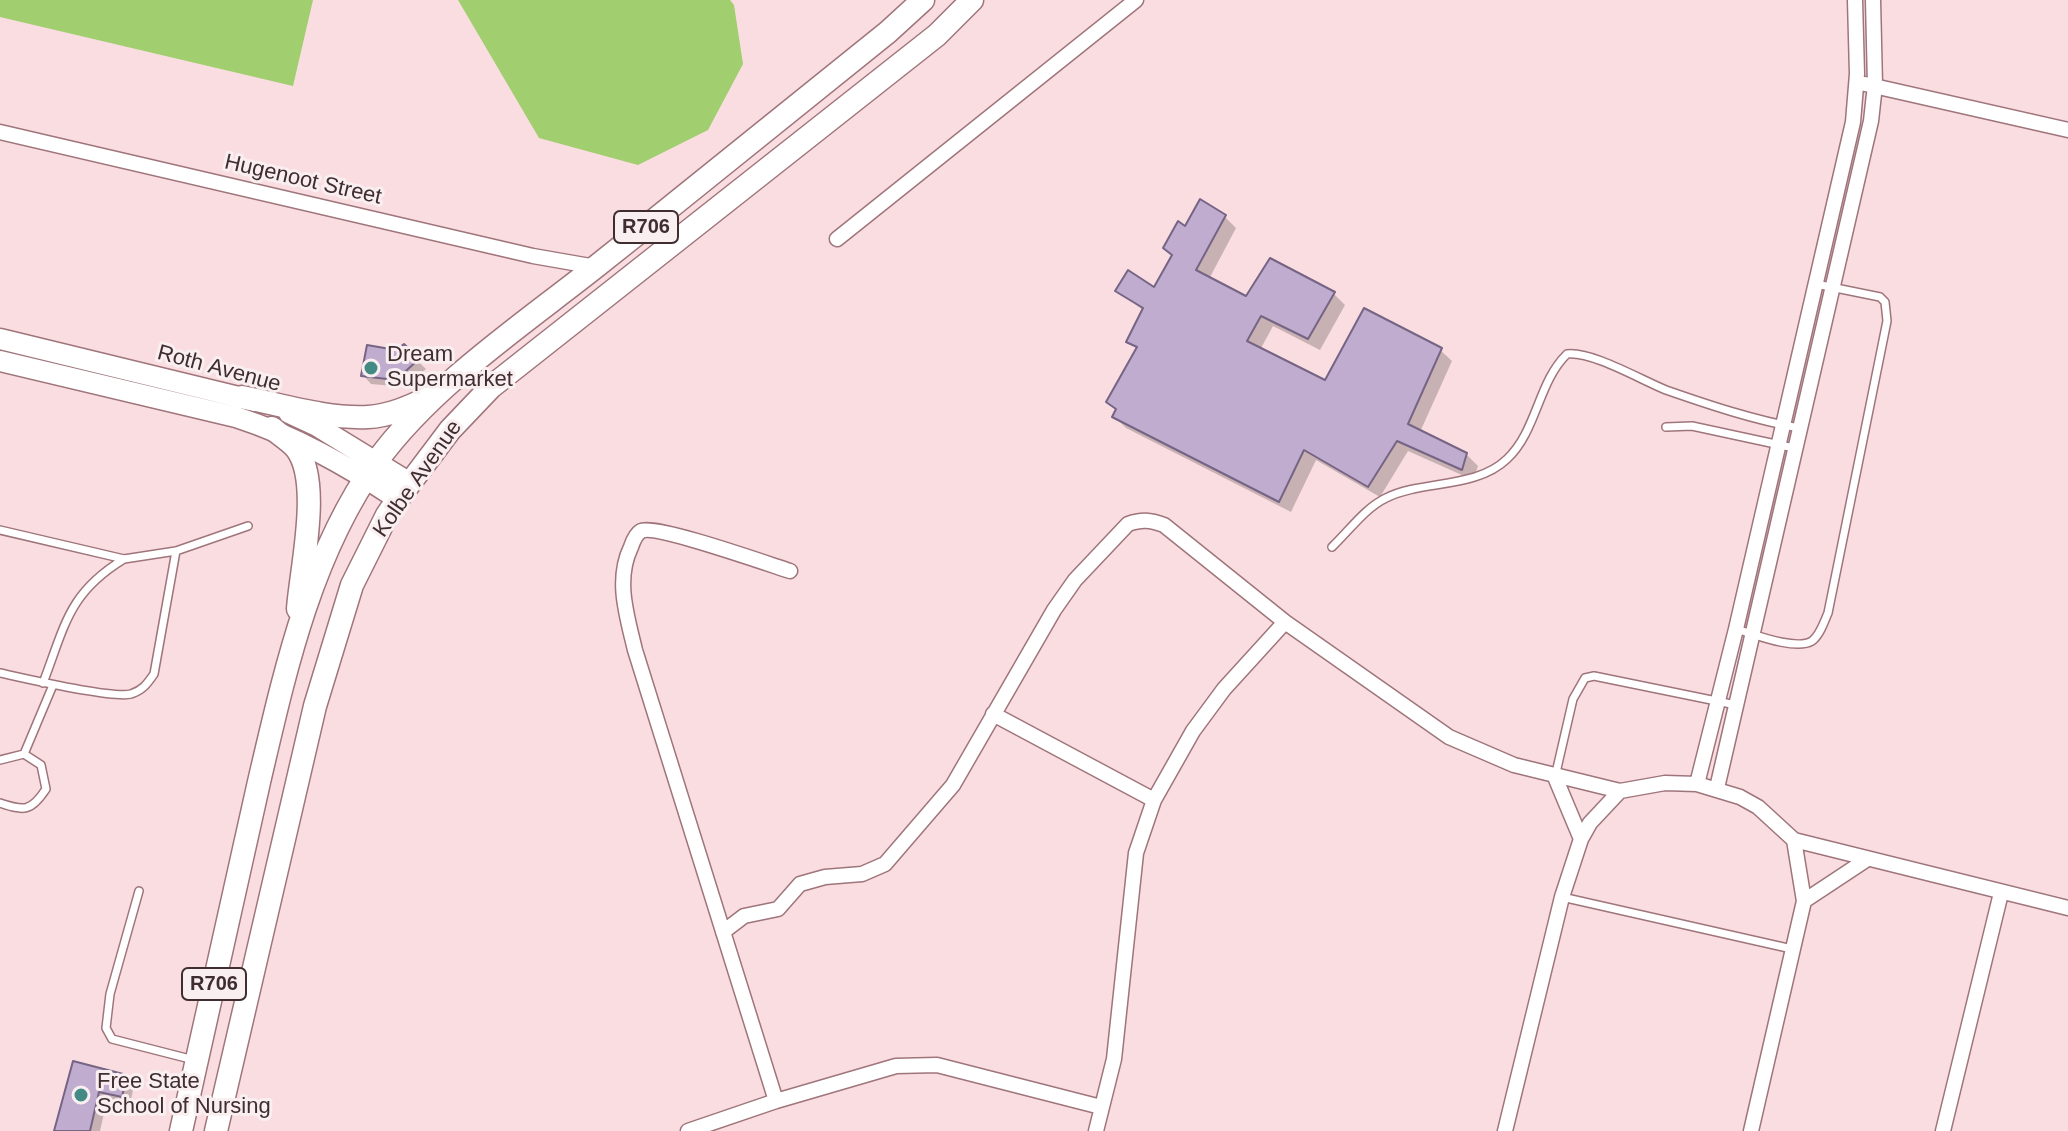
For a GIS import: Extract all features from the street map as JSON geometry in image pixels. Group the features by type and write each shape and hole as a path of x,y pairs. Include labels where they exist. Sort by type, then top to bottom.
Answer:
{"main road":[{"name":"Kolbe Avenue","path":"181,1131 246,837 297,630 326,555 371,470 389,445 442,391 551,300 888,32 923,0"},
{"name":"Kolbe Avenue","path":"216,1131 315,706 352,585 387,515 450,430 491,387 937,35 972,0"},
{"path":"242,397 323,414 368,417 393,413 442,391"},
{"path":"272,428 296,448 308,478 307,527 300,572 297,630"},
{"path":"197,1061 230,1070"}],"street":[{"path":"837,239 1136,0"},
{"path":"1697,784 1736,629 1853,122 1857,84 1855,0"},
{"path":"1717,788 1868,136 1875,85 1873,0"},
{"path":"1857,84 1875,85 2068,130"},
{"name":"Hugenoot Street","path":"0,132 533,256 596,267"},
{"name":"Roth Avenue","path":"0,339 242,397 300,417 404,491"},
{"name":"Roth Avenue","path":"0,361 236,417 272,428 371,470"},
{"path":"723,932 744,916 778,909 800,884 825,877 862,874 885,864 953,785 1033,643 1075,580 1128,524 1140,520 1164,525 1285,622 1449,737 1514,765 1620,791 1647,785 1697,784 1717,788 1758,807 1794,840 2068,908"},
{"path":"776,1101 635,650 622,583 624,567 637,534 653,529 790,571"},
{"path":"1096,1131 1114,1059 1136,853 1154,800 1201,720 1224,689 1285,622"},
{"path":"993,714 1154,800"},
{"path":"1555,777 1581,839"},
{"path":"1505,1131 1562,897 1581,839 1590,823 1620,791"},
{"path":"1751,1131 1804,901 1794,840"},
{"path":"1804,901 1866,860"},
{"path":"1943,1131 2001,893"},
{"path":"688,1131 776,1101 912,1064 937,1065 1101,1107"}],"lane":[{"path":"1736,629 1798,645 1809,643 1817,636 1828,613 1887,321 1885,302 1880,297 1816,284"},
{"path":"1332,547 1384,498 1402,491 1457,482 1495,468 1508,459 1519,443 1551,375 1567,354 1583,354 1665,389 1799,428"},
{"path":"1666,427 1692,426 1794,448"},
{"path":"0,530 124,559 176,551 248,526"},
{"path":"0,673 53,685 127,695 144,688 154,674 176,551"},
{"path":"43,683 75,601 102,573 124,559"},
{"path":"1555,777 1573,699 1585,678 1594,676 1736,705"},
{"path":"24,754 53,685"},
{"path":"0,760 24,754 41,765 46,789 36,805 21,810 0,803"},
{"path":"139,891 110,994 106,1028 112,1039 197,1061"},
{"path":"1562,897 1794,949"}],"green space":[{"path":"0,0 313,0 293,86 0,17"},
{"path":"458,0 730,0 734,5 743,64 708,130 638,165 539,138"}],"building":[{"path":"1200,199 1226,215 1196,270 1246,296 1270,258 1335,292 1308,339 1261,316 1247,341 1325,380 1364,308 1442,348 1408,424 1467,453 1462,470 1397,441 1368,487 1304,450 1279,502 1112,417 1116,409 1106,402 1137,347 1126,342 1143,308 1115,291 1128,270 1154,287 1172,255 1163,248 1178,221 1185,226"},
{"path":"404,344 419,359 396,380 361,376 367,345 396,350"},
{"name":"Free State School of Nursing","path":"73,1061 127,1075 122,1097 99,1092 90,1131 54,1131"}],"place":[{"name":"Dream Supermarket","path":"371,368"},
{"name":"Free State School of Nursing","path":"81,1095"}]}
